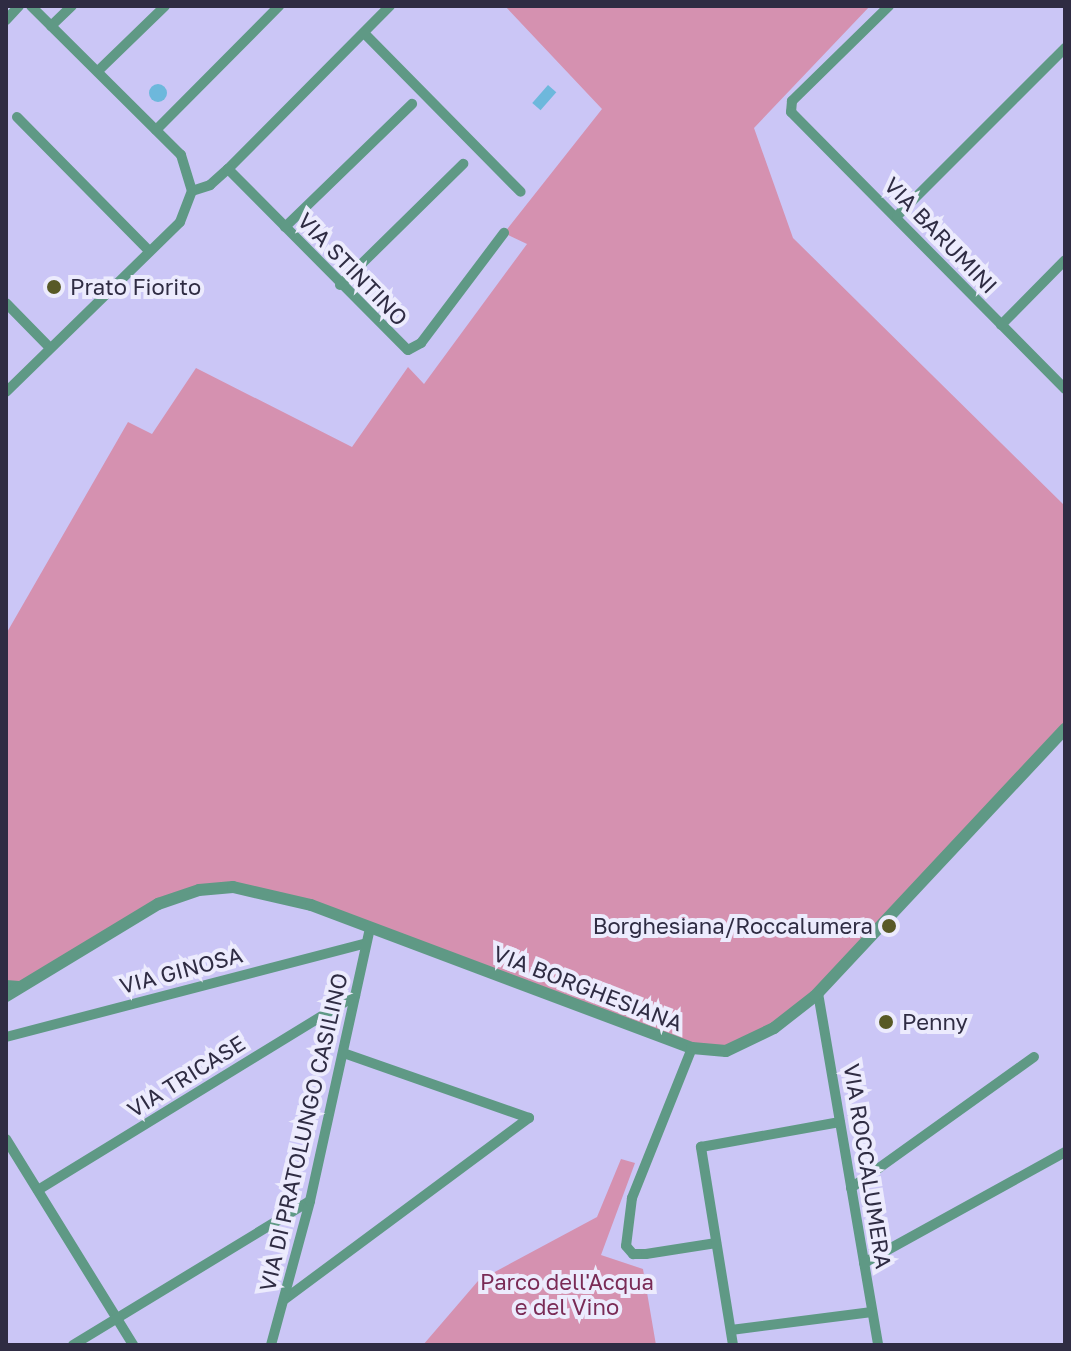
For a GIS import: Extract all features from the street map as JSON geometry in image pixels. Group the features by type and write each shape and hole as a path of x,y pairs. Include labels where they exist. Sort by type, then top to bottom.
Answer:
{"street":[{"path":"6,20 19,6"},
{"path":"6,392 182,219 192,191 185,161 31,6"},
{"path":"51,26 72,6"},
{"path":"98,71 165,6"},
{"path":"156,130 279,6"},
{"path":"192,191 210,185 228,169 390,6"},
{"name":"VIA BARUMINI","path":"889,6 789,108 1065,389"},
{"path":"364,33 521,192"},
{"path":"897,216 1065,48"},
{"path":"285,227 412,104"},
{"path":"17,117 149,251"},
{"path":"340,285 463,164"},
{"name":"VIA STINTINO","path":"228,169 401,347 414,349 504,233"},
{"path":"1001,325 1065,260"},
{"path":"6,303 50,348"},
{"name":"VIA BORGHESIANA","path":"6,996 151,908 207,889 272,894 370,927 692,1048 715,1052 741,1046 818,993 1065,729"},
{"name":"VIA DI PRATOLUNGO CASILINO","path":"271,1345 310,1201 370,927"},
{"name":"VIA GINOSA","path":"6,1037 366,943"},
{"path":"6,985 22,986"},
{"name":"VIA ROCCALUMERA","path":"818,993 878,1345"},
{"name":"VIA TRICASE","path":"38,1190 355,996"},
{"path":"692,1048 632,1198 626,1246 633,1254 646,1254 716,1243"},
{"path":"285,1299 529,1118 343,1053"},
{"path":"851,1188 1034,1057"},
{"path":"733,1345 701,1147 840,1122"},
{"path":"7,1143 133,1345"},
{"path":"864,1263 1065,1152"},
{"path":"73,1345 310,1201"},
{"path":"731,1330 872,1312"}],"green space":[{"path":"505,6 870,6 754,128 793,238 1065,506 1065,725 801,1009 715,1052 254,890 186,894 6,996 6,634 128,422 152,434 196,368 352,447 408,367 424,384 527,244 504,233 602,109"},
{"name":"Parco dell'Acqua e del Vino","path":"621,1159 635,1163 601,1255 643,1269 656,1345 423,1345 478,1281 597,1217"}],"water":[{"path":"154,84 162,84 167,93 165,100 154,102 149,97 149,89"},
{"path":"548,85 556,92 541,110 532,103"}],"place":[{"name":"Prato Fiorito","path":"54,287"},
{"name":"Borghesiana/Roccalumera","path":"889,926"},
{"name":"Penny","path":"886,1022"}]}
